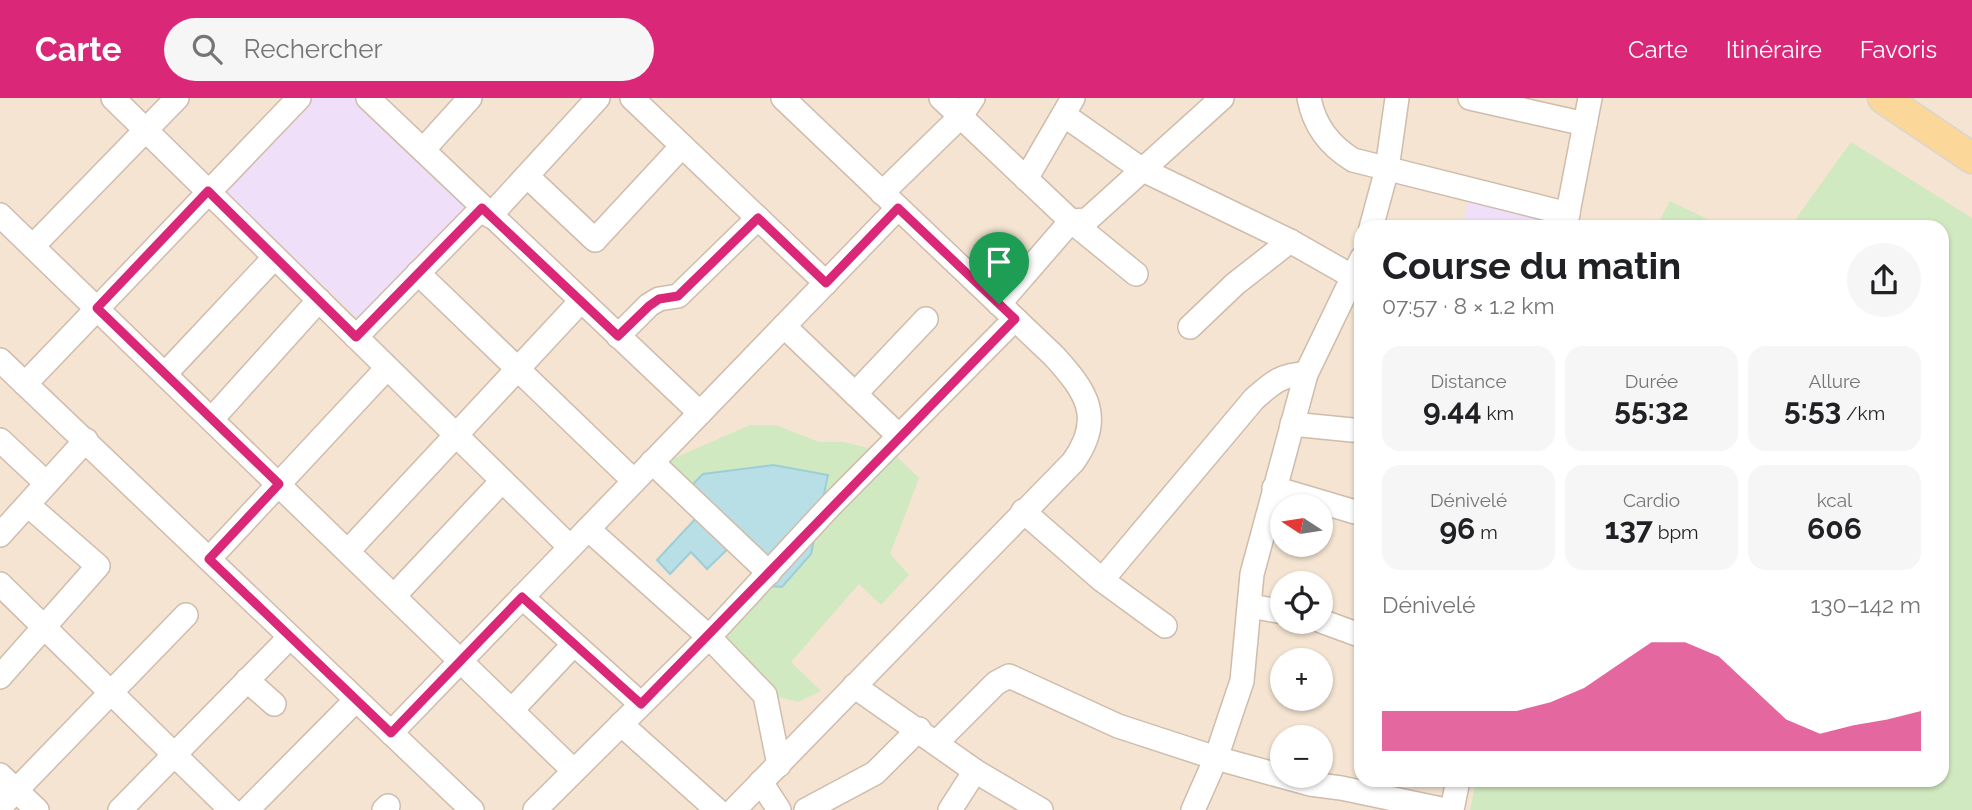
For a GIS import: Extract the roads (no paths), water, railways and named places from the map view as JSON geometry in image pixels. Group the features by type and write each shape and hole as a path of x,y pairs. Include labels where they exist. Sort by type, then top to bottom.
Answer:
{"main road":[{"path":"1883,98 1972,158"},
{"path":"1920,98 1972,133"}],"street":[{"path":"113,98 570,547"},
{"path":"33,246 177,98"},
{"path":"25,384 299,98"},
{"path":"368,98 700,413"},
{"path":"423,150 470,98"},
{"path":"356,337 418,274 527,176 598,98"},
{"path":"734,810 1080,452 1087,438 1090,413 1086,397 1073,376 783,98"},
{"path":"941,98 967,107 1026,179 1071,221 1136,274"},
{"path":"1309,98 1320,127 1330,143 1353,160 1563,220"},
{"path":"1373,220 1387,169 1397,98"},
{"path":"1470,98 1585,124"},
{"path":"1566,220 1590,98"},
{"path":"1071,221 1087,220 1214,100"},
{"path":"642,102 682,146 826,283"},
{"path":"1026,179 1068,106 1141,169 1354,271"},
{"path":"391,733 826,283 967,107"},
{"path":"527,176 595,240 682,146"},
{"path":"0,215 574,771"},
{"path":"618,336 659,299 678,296 758,218"},
{"path":"535,810 709,637 899,436 1007,311 1071,221"},
{"path":"1190,327 1235,284 1290,241"},
{"path":"165,374 274,258"},
{"path":"418,274 634,481"},
{"path":"1193,810 1216,758 1242,681 1252,574 1306,374 1354,281"},
{"path":"212,419 319,300"},
{"path":"348,551 581,301"},
{"path":"855,394 926,319"},
{"path":"784,326 899,436"},
{"path":"0,360 471,810"},
{"path":"209,559 387,368"},
{"path":"1102,580 1254,398 1275,380 1289,374 1306,374"},
{"path":"1292,424 1354,430"},
{"path":"0,440 45,482"},
{"path":"0,535 45,482 86,440"},
{"path":"652,462 769,573"},
{"path":"394,596 502,481"},
{"path":"1274,488 1354,512"},
{"path":"0,677 43,624 98,566 28,505"},
{"path":"1023,511 1102,580 1165,626"},
{"path":"588,529 709,637 765,695 779,765"},
{"path":"0,584 231,810"},
{"path":"522,597 641,704"},
{"path":"1251,606 1270,610"},
{"path":"37,810 5,790 110,693 186,615"},
{"path":"1333,625 1354,633"},
{"path":"120,810 290,637"},
{"path":"512,710 574,644"},
{"path":"806,810 875,773 1009,676 1118,726 1216,758 1310,785 1341,788 1446,810"},
{"path":"247,680 274,704"},
{"path":"854,686 1026,807"},
{"path":"247,810 356,700"},
{"path":"621,724 717,810"},
{"path":"950,810 975,771"},
{"path":"761,782 779,810"},
{"path":"1452,810 1457,787"},
{"path":"1334,810 1341,788"}],"water":[{"path":"773,465 828,475 811,554 782,587 772,586 763,571 735,542 707,569 691,552 670,574 657,560 699,515 688,503 694,483 703,474"}]}
